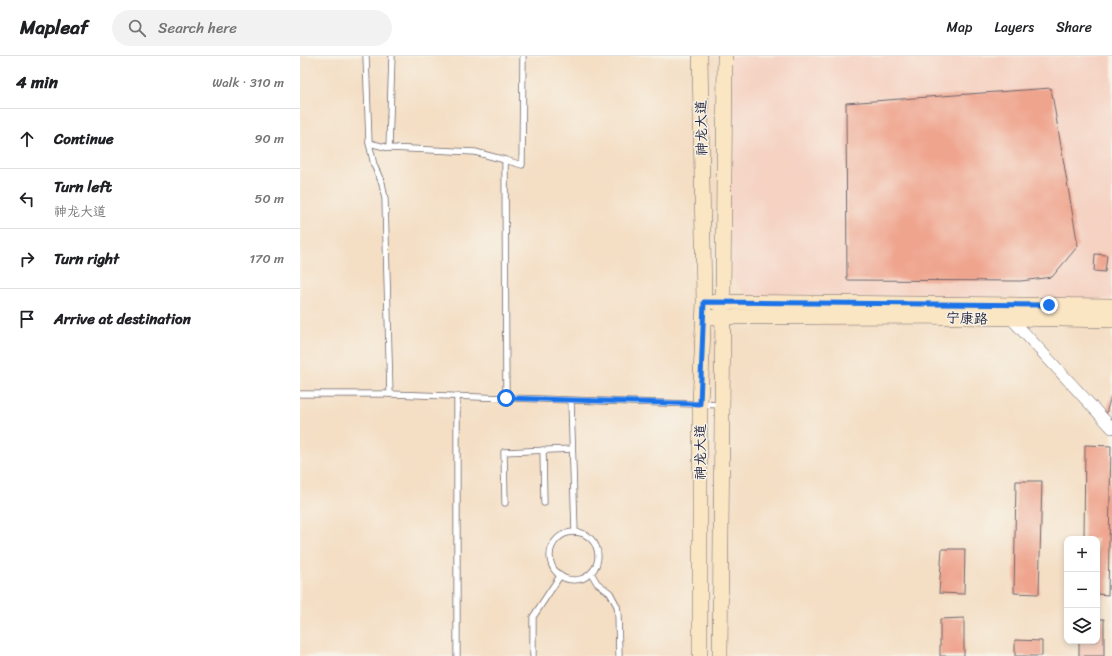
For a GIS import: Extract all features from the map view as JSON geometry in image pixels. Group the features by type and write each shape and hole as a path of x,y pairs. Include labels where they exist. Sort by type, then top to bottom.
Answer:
{"main road":[{"name":"神龙大道","path":"700,56 703,310 700,404 700,656"},
{"name":"神龙大道","path":"720,656 725,56"},
{"path":"724,309 998,305 1112,306"},
{"name":"宁康路","path":"703,310 724,309 1010,319 1112,320"}],"street":[{"path":"998,305 1112,428"}],"lane":[{"path":"366,56 369,143 374,165 382,183 385,199 390,394"},
{"path":"389,148 392,56"},
{"path":"369,143 389,148 475,152 522,165 523,56"},
{"path":"505,160 506,398"},
{"path":"300,394 390,394 457,398 506,398 722,405"},
{"path":"457,398 457,656"},
{"path":"571,401 575,532"},
{"path":"505,503 504,452 572,449"},
{"path":"543,450 544,503"},
{"path":"571,532 575,532 584,534 593,540 597,548 598,563 591,574 585,578 575,580 566,579 556,572 551,562 551,548 558,538 571,532"},
{"path":"591,574 597,583 610,593 617,606 619,656"},
{"path":"533,656 533,617 560,576"}],"shaded area":[{"path":"731,56 1112,56 1112,299 747,297 729,272"}],"building":[{"path":"1051,88 1078,246 1052,277 1021,281 847,280 846,103"},
{"path":"1095,254 1107,255 1105,272 1094,271"},
{"path":"1112,393 1112,419 1105,417"},
{"path":"1085,445 1111,446 1108,595 1100,594 1100,536 1084,536"},
{"path":"1016,481 1042,481 1039,594 1014,593"},
{"path":"942,549 965,549 964,594 939,593"},
{"path":"964,618 964,656 940,656 940,619"},
{"path":"1100,619 1104,619 1104,656 1079,656 1079,644 1100,644"},
{"path":"1015,640 1042,641 1042,656 1015,656"}],"route":[{"path":"506,398 700,404 704,302 1049,305"}]}
